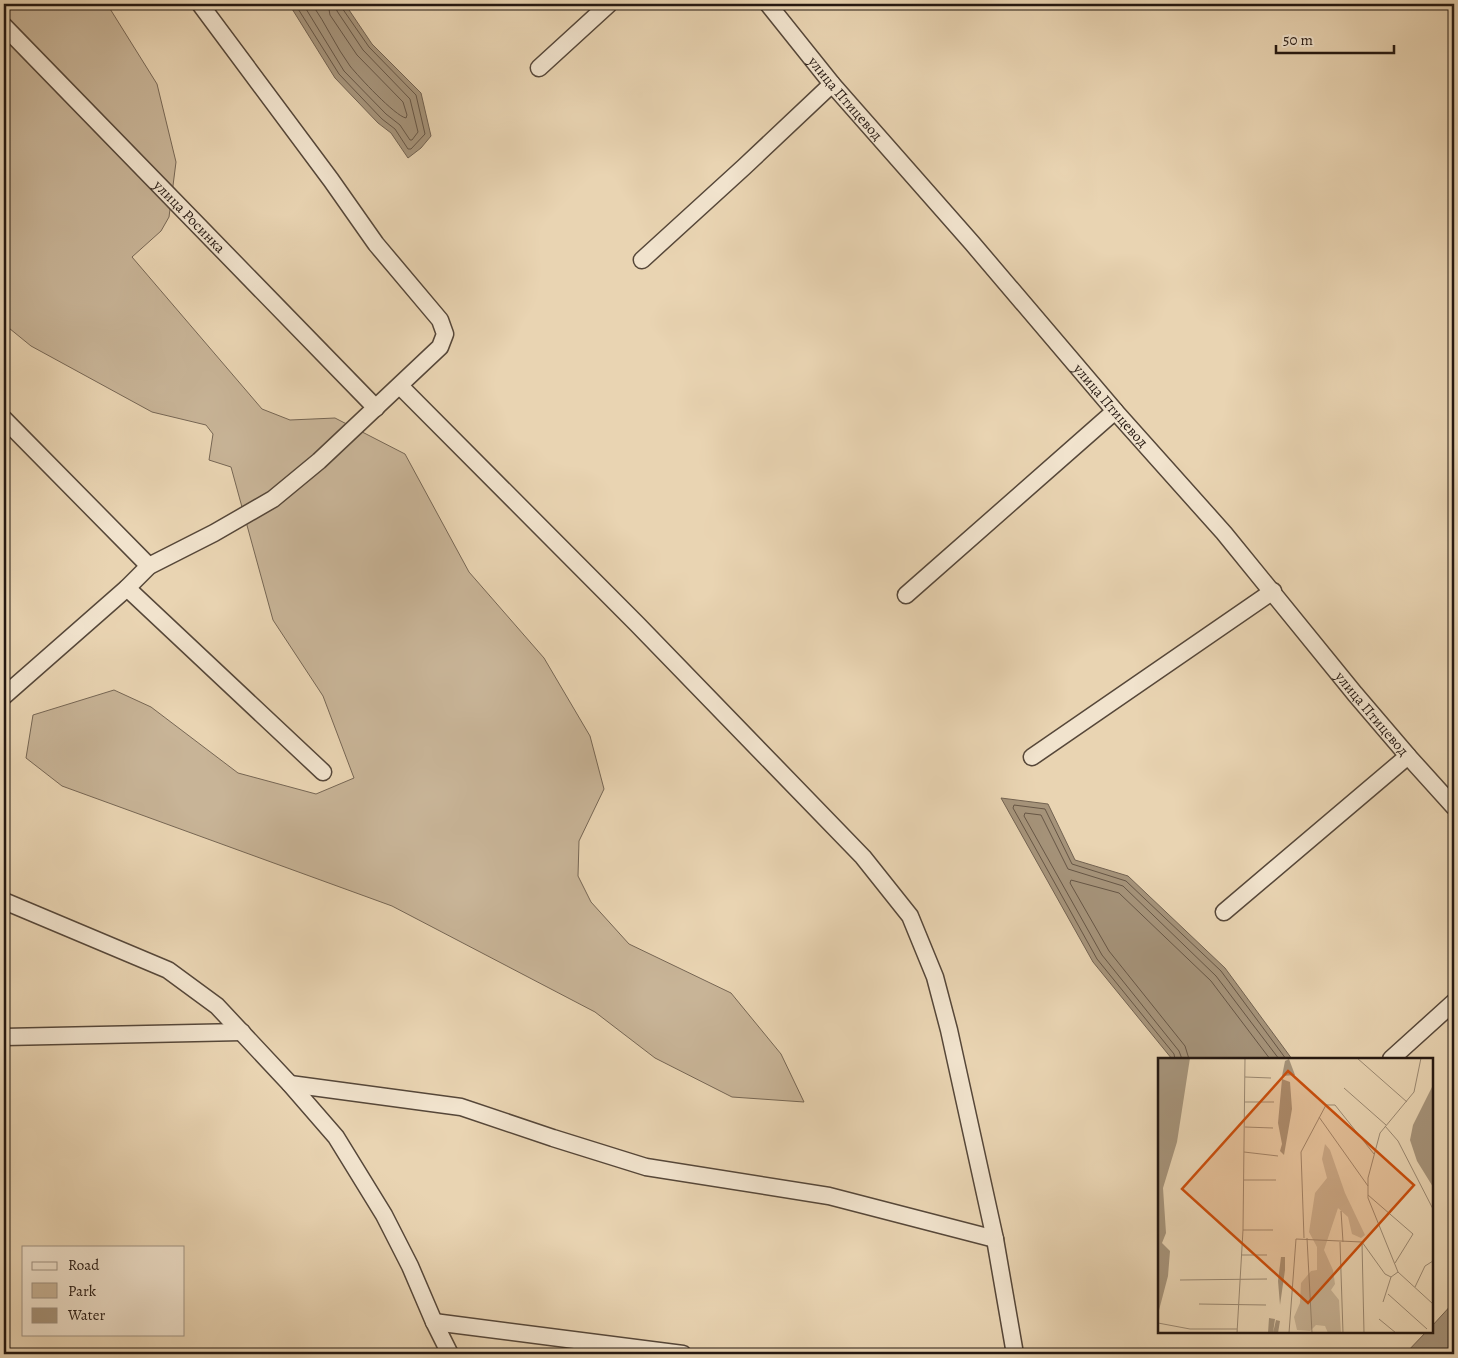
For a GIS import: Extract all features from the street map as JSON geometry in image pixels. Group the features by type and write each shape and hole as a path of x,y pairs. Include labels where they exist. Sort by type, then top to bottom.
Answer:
{"street":[{"path":"4,695 150,566 214,533 273,499 319,461 400,386 440,347 445,334 440,320 376,244 332,180 200,4"},
{"path":"539,68 609,4"},
{"name":"улица Птицевод","path":"768,4 832,84 972,243 1115,411 1224,533 1408,756 1454,807"},
{"name":"улица Росинка","path":"4,26 376,408"},
{"path":"642,260 832,84"},
{"path":"400,386 630,617 864,857 910,916 935,977 947,1021 995,1239 1015,1354"},
{"path":"906,595 1115,411"},
{"path":"4,419 150,566"},
{"path":"127,588 323,772"},
{"path":"1032,756 1273,591"},
{"path":"1224,912 1408,756"},
{"path":"4,901 168,970 217,1006 290,1084 336,1137 384,1215 410,1266 450,1354"},
{"path":"1392,1058 1454,1002"},
{"path":"4,1037 242,1032"},
{"path":"290,1084 461,1107 646,1167 829,1196 995,1239"},
{"path":"434,1322 683,1354"}],"green space":[{"path":"4,4 107,4 157,84 176,162 169,217 161,231 132,257 262,409 290,420 335,418 405,454 469,572 544,658 590,736 604,789 579,841 578,876 591,902 629,944 731,993 781,1054 804,1102 732,1097 655,1058 595,1012 392,906 62,786 26,758 33,715 114,690 151,707 238,773 316,794 354,778 323,696 273,620 231,467 209,460 213,434 206,425 152,412 31,346 4,324"}],"water":[{"path":"289,4 345,4 372,44 421,93 431,136 421,148 408,158 391,133 378,123 335,78"},
{"path":"1001,798 1048,804 1075,860 1128,876 1225,968 1291,1058 1171,1058 1093,962"},
{"path":"1454,1302 1454,1354 1405,1354 1425,1333 1433,1333 1433,1325"}]}
